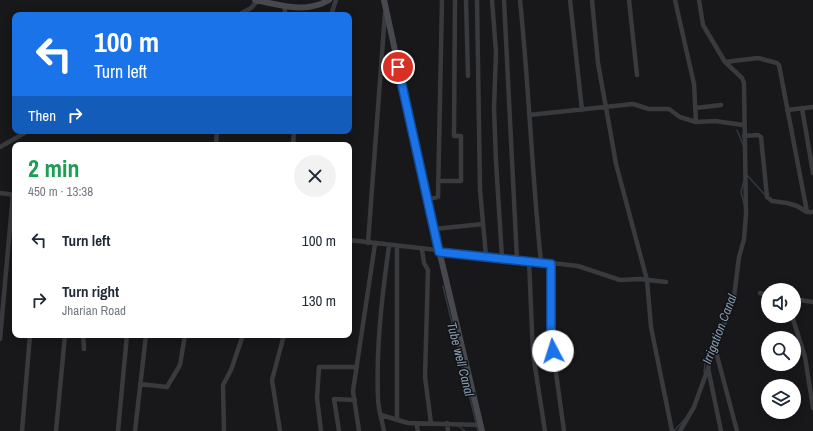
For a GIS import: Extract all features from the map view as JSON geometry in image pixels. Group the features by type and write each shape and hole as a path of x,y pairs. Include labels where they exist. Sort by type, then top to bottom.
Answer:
{"main road":[{"path":"256,0 285,7 319,6 329,0"},
{"path":"384,0 439,252 481,428"}],"street":[{"path":"244,12 251,8 256,0"},
{"path":"332,12 336,0"},
{"path":"427,199 438,197 442,0"},
{"path":"438,181 461,181 461,136 454,136 455,0"},
{"path":"466,0 468,76"},
{"path":"477,0 480,190 486,256"},
{"path":"492,0 496,52 495,124 502,258"},
{"path":"504,0 517,260"},
{"path":"520,0 527,68 529,115 541,262"},
{"path":"570,0 582,110"},
{"path":"592,0 598,63 616,164 648,280 651,327 672,431"},
{"path":"629,0 637,75"},
{"path":"675,0 694,84 696,122"},
{"path":"680,431 694,407 734,297 739,257 744,239 746,174 743,125 744,83 742,78 725,62 703,25 699,0"},
{"path":"285,7 285,12"},
{"path":"368,243 386,8"},
{"path":"725,62 758,58 777,63 807,212"},
{"path":"529,115 633,104 649,109 669,109 680,117 696,122 714,121 743,125"},
{"path":"695,108 721,105"},
{"path":"787,110 813,107"},
{"path":"802,108 813,173"},
{"path":"0,147 23,134"},
{"path":"744,136 758,135 761,137 767,197 772,201 797,206 807,212 813,212"},
{"path":"0,193 12,195"},
{"path":"0,339 12,216"},
{"path":"434,229 483,224"},
{"path":"352,240 439,252 578,266 620,280 648,280 666,282"},
{"path":"359,431 353,391 375,244"},
{"path":"384,431 378,399 378,344 380,308 389,246"},
{"path":"397,247 398,420"},
{"path":"422,250 424,263 428,270 425,377 431,423"},
{"path":"529,261 532,354 545,431"},
{"path":"551,264 551,337 564,431"},
{"path":"801,300 813,302"},
{"path":"794,323 805,357 813,408"},
{"path":"22,431 30,338"},
{"path":"56,431 65,338"},
{"path":"83,338 84,349"},
{"path":"118,431 128,338"},
{"path":"135,431 146,338"},
{"path":"140,384 168,386 180,365 184,338"},
{"path":"224,431 222,385 231,370 242,338"},
{"path":"280,431 272,380 283,338"},
{"path":"715,347 737,431"},
{"path":"321,431 317,398 318,367 357,367"},
{"path":"708,368 721,431"},
{"path":"339,431 334,399 355,400"},
{"path":"381,415 416,423 447,423 481,428"},
{"path":"416,423 418,431"},
{"path":"447,423 448,431"}],"waterway":[{"name":"Irrigation Canal","path":"737,130 743,145"},
{"name":"Irrigation Canal","path":"746,174 765,195"},
{"name":"Irrigation Canal","path":"744,180 741,192 744,204"},
{"name":"Tube well Canal","path":"443,286 478,431"},
{"name":"Irrigation Canal","path":"704,372 705,363 721,325"},
{"name":"Irrigation Canal","path":"674,431 685,419"},
{"path":"458,426 465,431"}],"route":[{"path":"398,67 439,252 551,264 551,337 553,351"}]}
